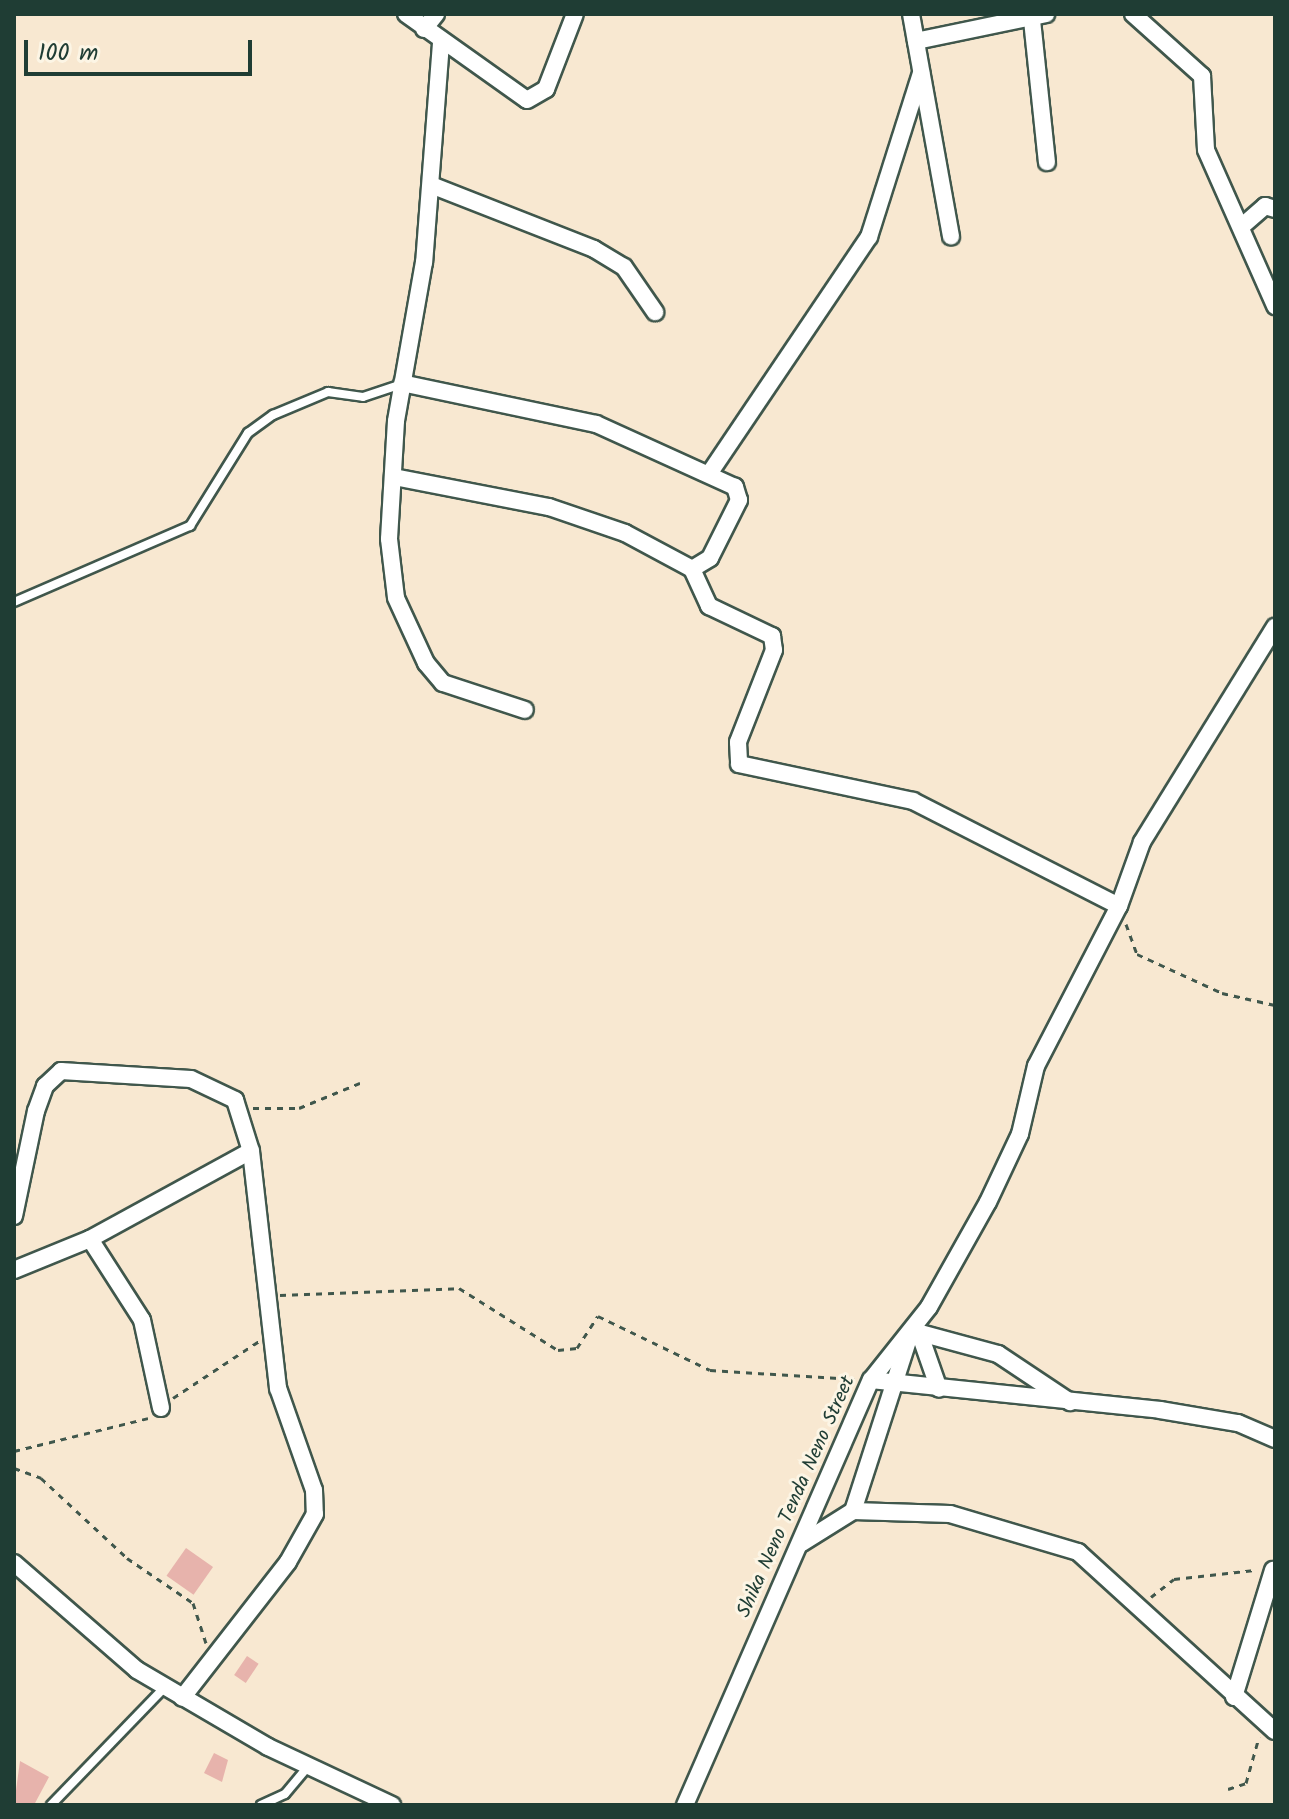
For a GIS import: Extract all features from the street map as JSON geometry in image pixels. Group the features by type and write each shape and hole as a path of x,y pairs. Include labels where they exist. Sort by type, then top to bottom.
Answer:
{"street":[{"path":"406,14 441,43 527,100 546,89 575,14"},
{"path":"424,29 436,14"},
{"path":"911,14 951,236"},
{"path":"1133,14 1202,76 1206,150 1275,306"},
{"path":"916,41 1039,17 1047,162"},
{"path":"441,43 431,185 402,383 394,477 389,539 396,598 426,663 443,683 525,710"},
{"path":"709,474 852,269 884,203 921,73"},
{"path":"431,185 594,249 624,267 655,312"},
{"path":"1241,227 1265,206 1275,209"},
{"path":"402,383 596,424 735,487 739,500 710,558 692,569"},
{"path":"394,477 549,507 625,533 692,569 709,606 772,636 774,650 738,742 739,764 913,801 1119,906"},
{"name":"Shika Neno Tenda Neno Street","path":"685,1805 739,1668 802,1543 871,1380 917,1327 995,1188 1024,1123 1036,1066 1119,906 1142,842 1275,627"},
{"path":"14,1216 36,1111 45,1086 61,1071 191,1079 235,1100 251,1151 273,1296 278,1388 314,1490 315,1514 288,1562 182,1698"},
{"path":"14,1270 90,1239 251,1151"},
{"path":"90,1239 142,1320 161,1408"},
{"path":"853,1511 891,1382 917,1327"},
{"path":"917,1327 939,1389"},
{"path":"917,1327 998,1354 1070,1402"},
{"path":"871,1380 1238,1423 1275,1439"},
{"path":"802,1543 853,1511 950,1514 1078,1552 1268,1728"},
{"path":"14,1563 113,1653 164,1688 308,1767 392,1805"},
{"path":"1234,1697 1273,1570"}],"lane":[{"path":"14,602 190,526 248,433 273,415 328,392 363,397 402,383"},
{"path":"51,1805 164,1688"},
{"path":"261,1805 285,1794 308,1767"}],"path":[{"path":"1119,906 1137,954 1222,993 1275,1005"},
{"path":"235,1100 267,1112 299,1108 360,1083"},
{"path":"273,1296 459,1288 558,1350 577,1348 598,1316 710,1370 871,1380"},
{"path":"14,1468 41,1478 127,1558 193,1603 209,1662"},
{"path":"1141,1610 1174,1579 1273,1570"},
{"path":"1228,1789 1246,1783 1268,1728"}],"building":[{"path":"186,1548 213,1567 194,1595 166,1576"},
{"path":"247,1656 259,1664 246,1683 234,1675"},
{"path":"214,1753 228,1760 222,1782 204,1773"},
{"path":"20,1761 49,1777 34,1805 14,1805"}]}
